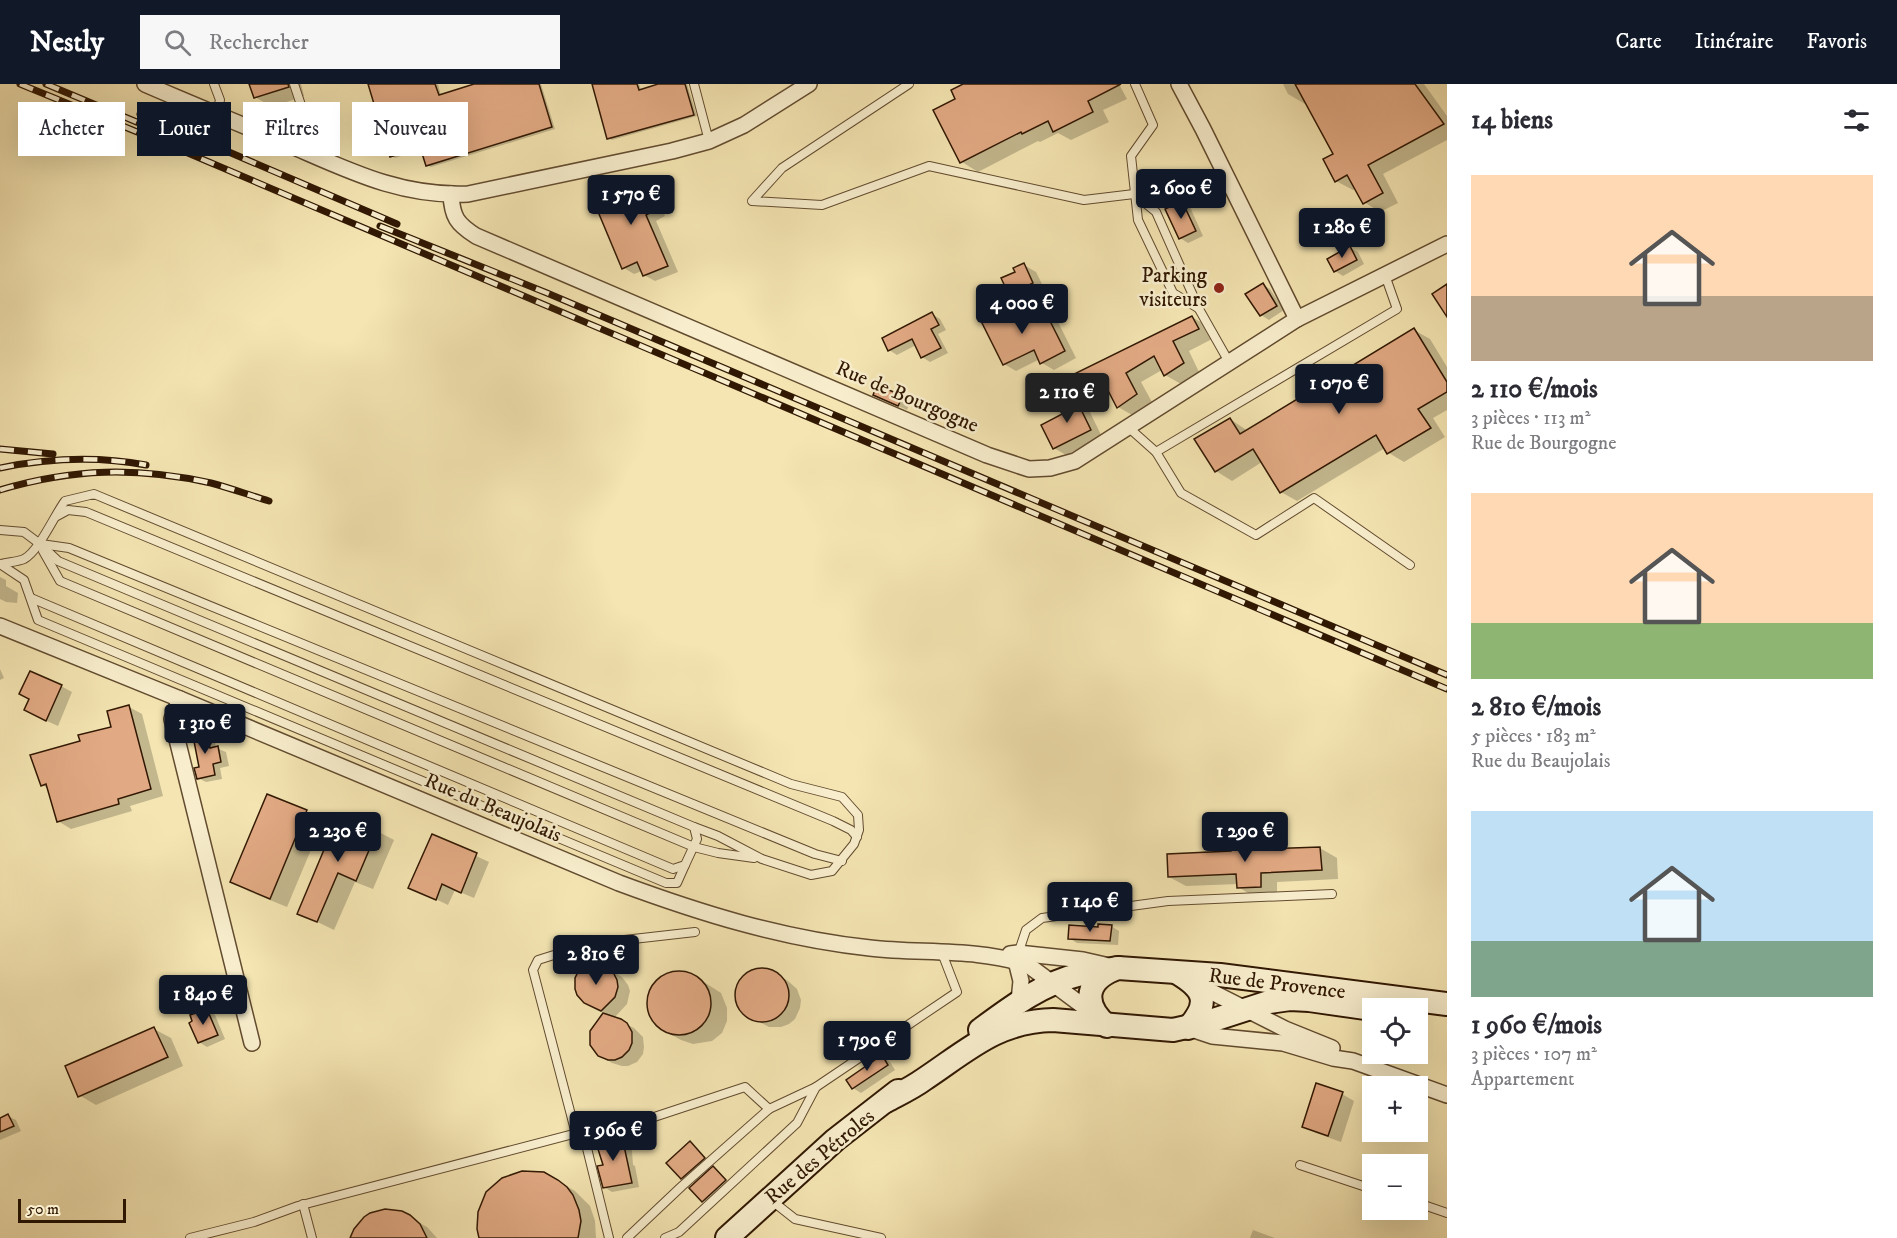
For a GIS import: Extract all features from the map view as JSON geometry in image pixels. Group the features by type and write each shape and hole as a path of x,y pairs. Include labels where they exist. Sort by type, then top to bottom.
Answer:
{"main road":[{"name":"Rue de Provence","path":"1118,968 1186,978 1220,975 1447,1004"},
{"name":"Rue des Pétroles","path":"727,1238 835,1140 917,1074 1019,1001 1052,984 1081,974 1118,968"},
{"path":"1103,1022 1091,1004 1093,985 1107,972 1118,968"},
{"name":"Rue de Provence","path":"1186,978 1201,996 1202,1005 1197,1017 1188,1028"},
{"name":"Rue de Provence","path":"1103,1022 1173,1030 1188,1028 1269,1002 1290,999 1362,1008"},
{"path":"1428,1016 1447,1019"},
{"name":"Rue des Pétroles","path":"886,1101 921,1082 988,1036 1018,1024 1034,1020 1103,1022"}],"street":[{"path":"145,84 188,102"},
{"path":"316,156 380,183 432,194 468,194 672,151 709,141 744,125 809,84"},
{"path":"1179,84 1297,319"},
{"name":"Rue de Bourgogne","path":"451,194 454,216 463,227 476,236 987,454 1029,469 1050,468 1075,461 1297,319 1447,244"},
{"name":"Rue du Beaujolais","path":"0,626 608,879 735,922 802,938 870,948 1083,960 1118,968"},
{"path":"180,699 172,719 252,1043"},
{"path":"1017,957 1021,981 1019,1001"},
{"name":"Rue du Beaujolais","path":"1017,957 1103,1022"},
{"path":"1186,978 1285,1029 1337,1050 1353,1061"},
{"path":"1285,1029 1286,1006 1290,999"},
{"path":"1188,1028 1212,1036 1282,1043 1333,1058 1353,1061 1447,1095"}],"lane":[{"path":"214,84 219,102"},
{"path":"294,84 300,102"},
{"path":"694,84 709,141"},
{"path":"909,84 782,168 752,201 822,205 930,166 1084,200 1134,194 1156,212 1199,309 1229,362"},
{"path":"1135,84 1153,125 1131,156 1138,220 1173,293 1199,309"},
{"path":"1156,452 1397,309 1385,275"},
{"path":"1128,427 1156,452 1180,493 1256,535 1314,498 1410,565"},
{"path":"0,564 24,559 40,544 65,501 94,494 791,784 842,797 858,815 857,837 842,861 832,871 811,874 762,859 694,847 60,581 40,544"},
{"path":"53,519 68,510 86,512 822,816 851,830 857,837"},
{"path":"0,530 24,532 58,561 694,828 718,836 762,859"},
{"path":"40,544 69,548 815,854 842,861"},
{"path":"0,564 24,580 38,620 666,883 677,883 697,839 694,828"},
{"path":"31,598 673,869 685,865"},
{"path":"1017,957 1026,930 1042,918 1168,901 1332,894"},
{"path":"609,1238 533,970 538,960 589,944 694,932"},
{"path":"627,1238 769,1109 816,1087 957,992 942,953"},
{"path":"190,1238 254,1222 303,1204 619,1122 639,1122 745,1087 769,1109"},
{"path":"665,1238 679,1232 797,1123 816,1087"},
{"path":"1300,1165 1362,1186"},
{"path":"769,1200 795,1219 881,1238"},
{"path":"303,1204 312,1238"},
{"path":"1428,1206 1447,1213"}],"building":[{"path":"249,84 288,84 289,87 254,98"},
{"path":"368,84 435,84 439,95 474,84 539,84 552,127 468,153 468,102 373,102"},
{"path":"592,84 637,84 639,90 658,84 685,84 694,115 607,139"},
{"path":"963,84 1121,84 1088,101 1093,112 1053,132 1048,121 960,163 933,110 955,99 951,90"},
{"path":"1295,84 1415,84 1444,124 1368,165 1383,193 1363,204 1347,175 1335,182 1323,159 1333,154"},
{"path":"423,156 458,156 426,166"},
{"path":"641,177 655,210 646,215 668,266 643,276 637,262 622,269 594,202 597,196"},
{"path":"1182,201 1196,231 1179,239 1165,209"},
{"path":"1350,246 1357,260 1334,272 1327,259"},
{"path":"1024,263 1033,283 1009,295 1001,278 1015,272 1013,268"},
{"path":"1263,283 1277,306 1260,316 1245,294"},
{"path":"1447,284 1447,317 1432,294"},
{"path":"1041,303 1065,351 1040,364 1034,350 1003,365 978,315 995,306 1003,322"},
{"path":"932,312 939,325 931,329 941,348 921,358 912,339 888,351 882,338"},
{"path":"1192,316 1199,329 1173,341 1184,363 1164,376 1154,356 1126,373 1137,394 1117,408 1101,377 1076,389 1070,376"},
{"path":"1414,328 1447,382 1447,392 1418,409 1431,428 1387,454 1376,435 1280,493 1253,449 1215,472 1194,439 1230,418 1240,434"},
{"path":"877,385 903,396 898,406 873,395"},
{"path":"1073,393 1091,430 1053,449 1041,425 1068,411 1062,399"},
{"path":"30,671 62,685 46,721 24,710 29,699 19,694"},
{"path":"129,705 151,789 118,799 119,804 57,822 46,784 41,786 30,755 80,741 78,735 111,727 107,711"},
{"path":"206,729 210,748 218,746 221,762 213,764 215,775 197,779 194,768 199,767 192,731"},
{"path":"267,794 307,810 270,899 230,882"},
{"path":"339,814 378,829 356,881 338,873 317,922 297,914"},
{"path":"432,834 477,853 461,893 442,884 436,900 408,888"},
{"path":"1258,845 1263,849 1320,847 1322,870 1261,873 1261,887 1237,888 1236,874 1168,877 1167,854 1231,851 1236,846"},
{"path":"1073,885 1084,885 1083,901 1072,900"},
{"path":"1098,924 1112,925 1110,941 1068,939 1069,925 1098,927"},
{"path":"593,963 607,966 617,980 618,987 615,997 601,1011 584,1003 575,989 575,978 578,972"},
{"path":"762,968 772,970 781,976 787,985 789,995 787,1005 781,1014 772,1020 762,1022 752,1020 743,1014 737,1005 735,995 737,985 743,976 752,970"},
{"path":"673,971 685,971 702,980 709,991 711,1003 709,1015 702,1026 685,1035 673,1035 661,1030 652,1021 647,1009 647,997 652,985 661,976"},
{"path":"207,1009 218,1035 198,1043 189,1023 192,1021 190,1015"},
{"path":"603,1013 621,1019 627,1023 632,1032 632,1043 629,1050 615,1060 598,1056 590,1045 590,1031"},
{"path":"154,1027 168,1057 78,1097 65,1066"},
{"path":"882,1055 888,1065 852,1089 846,1080"},
{"path":"1316,1083 1343,1092 1328,1136 1302,1127"},
{"path":"8,1114 14,1126 0,1132 0,1118"},
{"path":"613,1134 623,1141 632,1183 603,1188 597,1166 603,1165 597,1146 604,1136"},
{"path":"690,1141 705,1158 681,1179 666,1163"},
{"path":"713,1166 726,1180 702,1202 689,1188"},
{"path":"522,1171 544,1172 567,1187 579,1210 581,1221 578,1238 479,1238 478,1212 486,1192 502,1178"},
{"path":"385,1209 402,1211 410,1215 420,1224 427,1238 350,1238 364,1217"}],"railway":[{"path":"20,84 169,145 1447,689"},
{"path":"46,84 137,122"},
{"path":"231,153 397,224"},
{"path":"380,226 547,293 1447,675"},
{"path":"0,449 53,454"},
{"path":"0,468 73,459 109,460 146,465"},
{"path":"0,490 53,477 131,472 211,483 269,501"}],"place":[{"name":"Parking visiteurs","path":"1219,288"}]}
